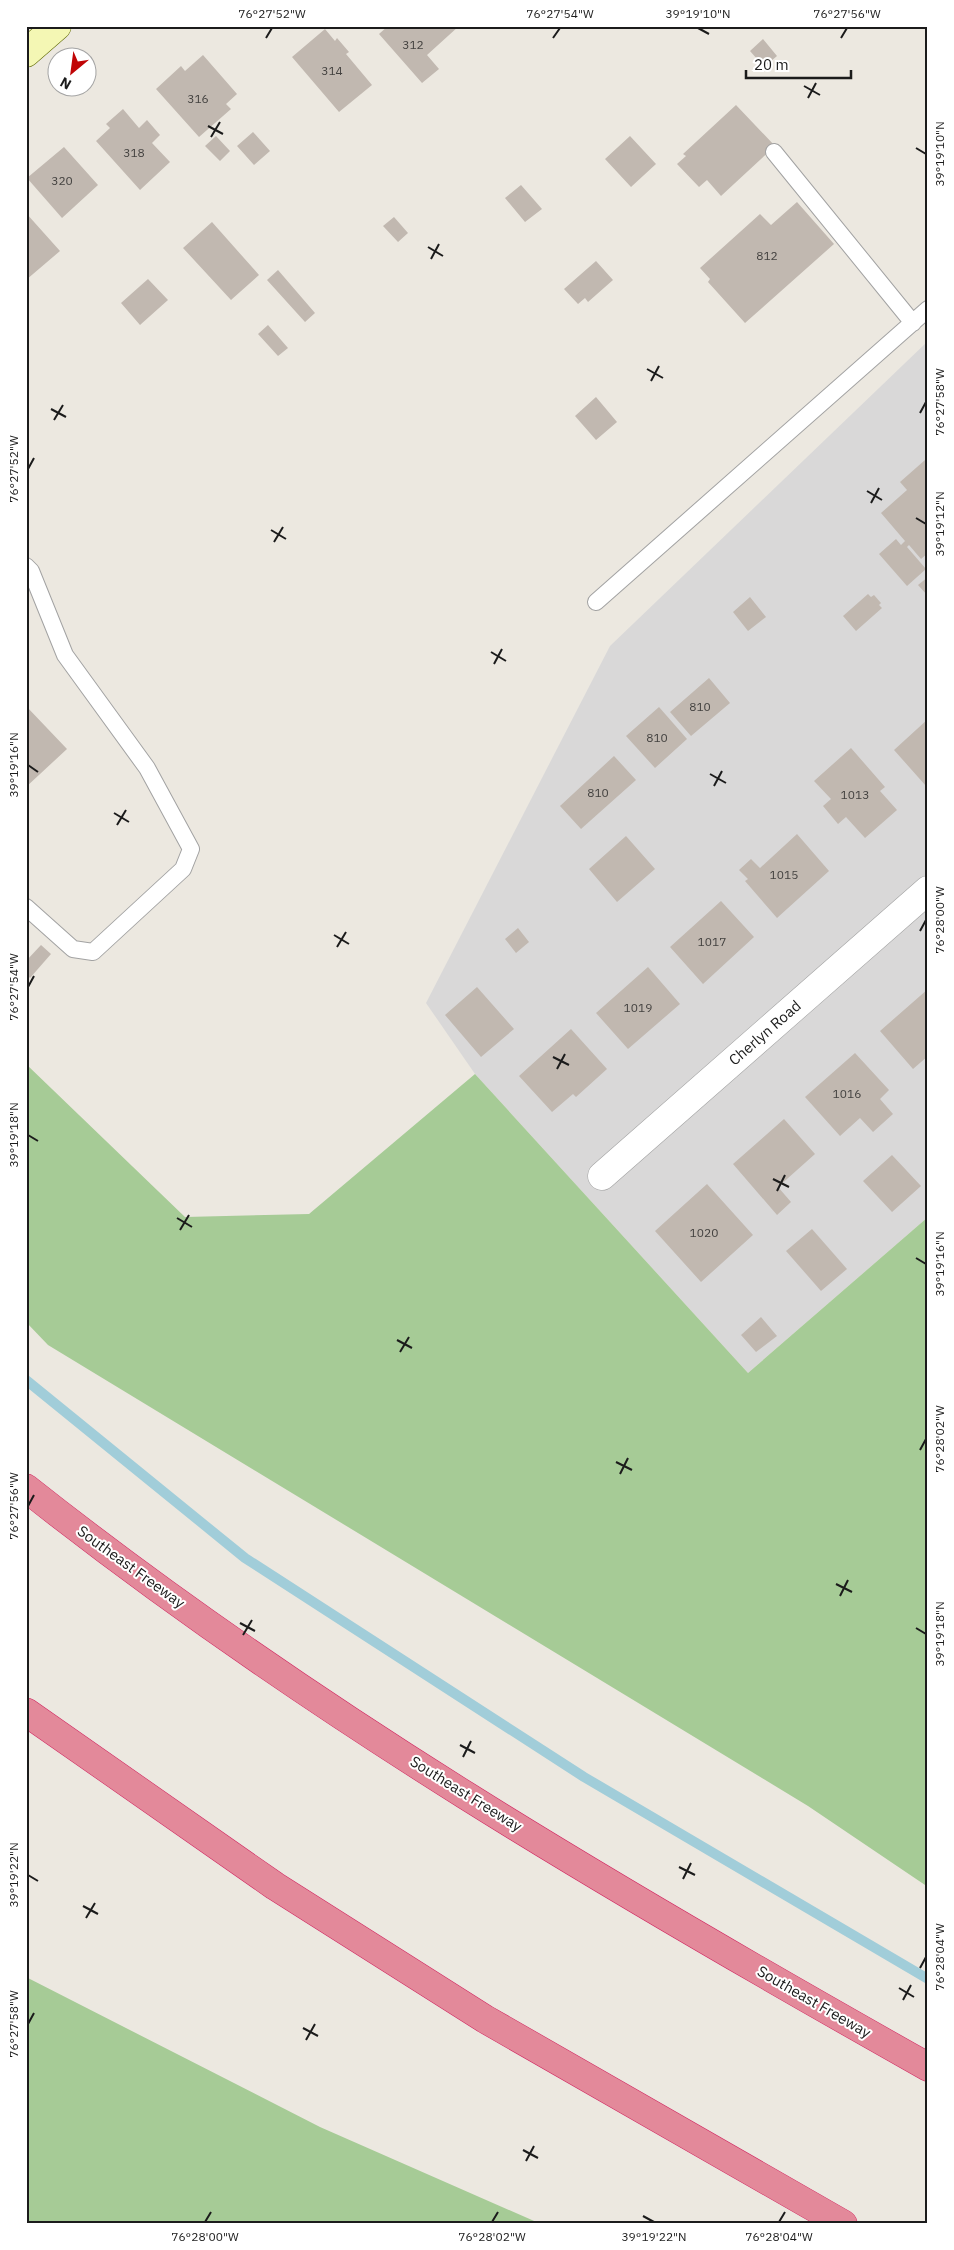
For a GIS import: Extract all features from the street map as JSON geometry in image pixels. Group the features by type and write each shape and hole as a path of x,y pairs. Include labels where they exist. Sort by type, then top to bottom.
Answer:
{"highway":[{"name":"Southeast Freeway","path":"26,1488 218,1632 376,1737 577,1864 817,2005 928,2067"},
{"path":"26,1712 275,1886 486,2019 843,2224"}],"street":[{"path":"26,53 56,26"},
{"name":"Cherlyn Road","path":"602,1176 928,890"}],"lane":[{"path":"774,152 913,322"},
{"path":"596,602 928,309"},
{"path":"26,566 31,571 65,655 147,768 191,849 183,869 93,952 73,949 26,907"}],"shaded area":[{"path":"928,341 928,1217 748,1373 475,1074 426,1003 610,646"}],"green space":[{"path":"26,1064 185,1217 309,1214 475,1074 748,1373 928,1217 928,1887 808,1806 48,1345 26,1322"},
{"path":"26,1977 320,2127 541,2224 26,2224"}],"building":[{"path":"388,26 459,26 427,55 439,69 422,83 379,34"},
{"path":"325,29 335,41 337,38 349,52 346,54 372,85 339,112 292,57"},
{"path":"763,39 777,56 764,67 750,51"},
{"path":"203,55 237,94 226,104 231,109 199,137 156,89 181,66 185,71"},
{"path":"736,105 775,146 721,196 707,180 699,187 677,164 686,156 683,154"},
{"path":"123,109 139,128 147,120 160,135 152,143 170,162 140,190 96,141 110,128 106,124"},
{"path":"253,132 270,151 254,165 237,146"},
{"path":"216,136 230,151 220,161 205,146"},
{"path":"630,136 656,164 631,187 605,159"},
{"path":"64,147 98,185 62,218 27,178"},
{"path":"521,185 542,209 525,222 505,198"},
{"path":"797,202 834,244 745,323 708,282 710,279 700,268 760,214 771,225"},
{"path":"26,213 60,251 26,280"},
{"path":"394,217 408,233 398,242 383,226"},
{"path":"212,222 259,275 231,300 183,248"},
{"path":"596,261 613,280 588,302 585,298 578,304 564,289"},
{"path":"278,270 315,313 305,322 267,280"},
{"path":"148,279 168,300 140,325 121,303"},
{"path":"268,325 288,348 278,356 258,334"},
{"path":"596,397 617,422 596,440 575,416"},
{"path":"925,460 928,463 928,553 921,559 909,545 907,547 926,569 907,586 879,554 896,539 901,545 905,541 881,513 907,490 900,482"},
{"path":"928,577 928,596 918,585"},
{"path":"868,594 871,597 874,595 881,603 879,605 882,608 856,631 843,616"},
{"path":"750,597 766,617 748,631 733,612"},
{"path":"709,678 730,703 691,736 670,712"},
{"path":"26,706 67,749 26,787"},
{"path":"659,707 687,739 655,768 626,736"},
{"path":"928,719 928,784 926,786 894,750"},
{"path":"851,748 885,787 880,791 897,810 865,838 846,817 838,824 823,806 831,799 814,781"},
{"path":"614,756 636,780 581,829 560,806"},
{"path":"797,834 829,871 777,918 745,881 748,879 739,870 751,859 760,868"},
{"path":"626,836 655,869 617,902 589,869"},
{"path":"721,901 754,937 703,984 670,947"},
{"path":"518,928 529,942 516,953 505,939"},
{"path":"41,945 51,954 30,978 26,974 26,961"},
{"path":"648,967 680,1004 628,1049 596,1013"},
{"path":"477,987 514,1029 481,1057 445,1015"},
{"path":"928,989 928,1056 913,1069 880,1031"},
{"path":"571,1029 607,1069 576,1097 573,1094 552,1112 519,1076"},
{"path":"855,1053 889,1090 880,1099 893,1114 873,1132 860,1118 840,1136 805,1097"},
{"path":"784,1119 815,1154 778,1187 791,1202 777,1215 733,1164"},
{"path":"892,1155 921,1186 892,1212 863,1181"},
{"path":"707,1184 753,1235 701,1282 655,1231"},
{"path":"812,1229 847,1269 821,1291 786,1251"},
{"path":"761,1317 777,1336 756,1352 741,1335"}],"waterway":[{"path":"26,1380 245,1558 584,1777 928,1979"}]}
